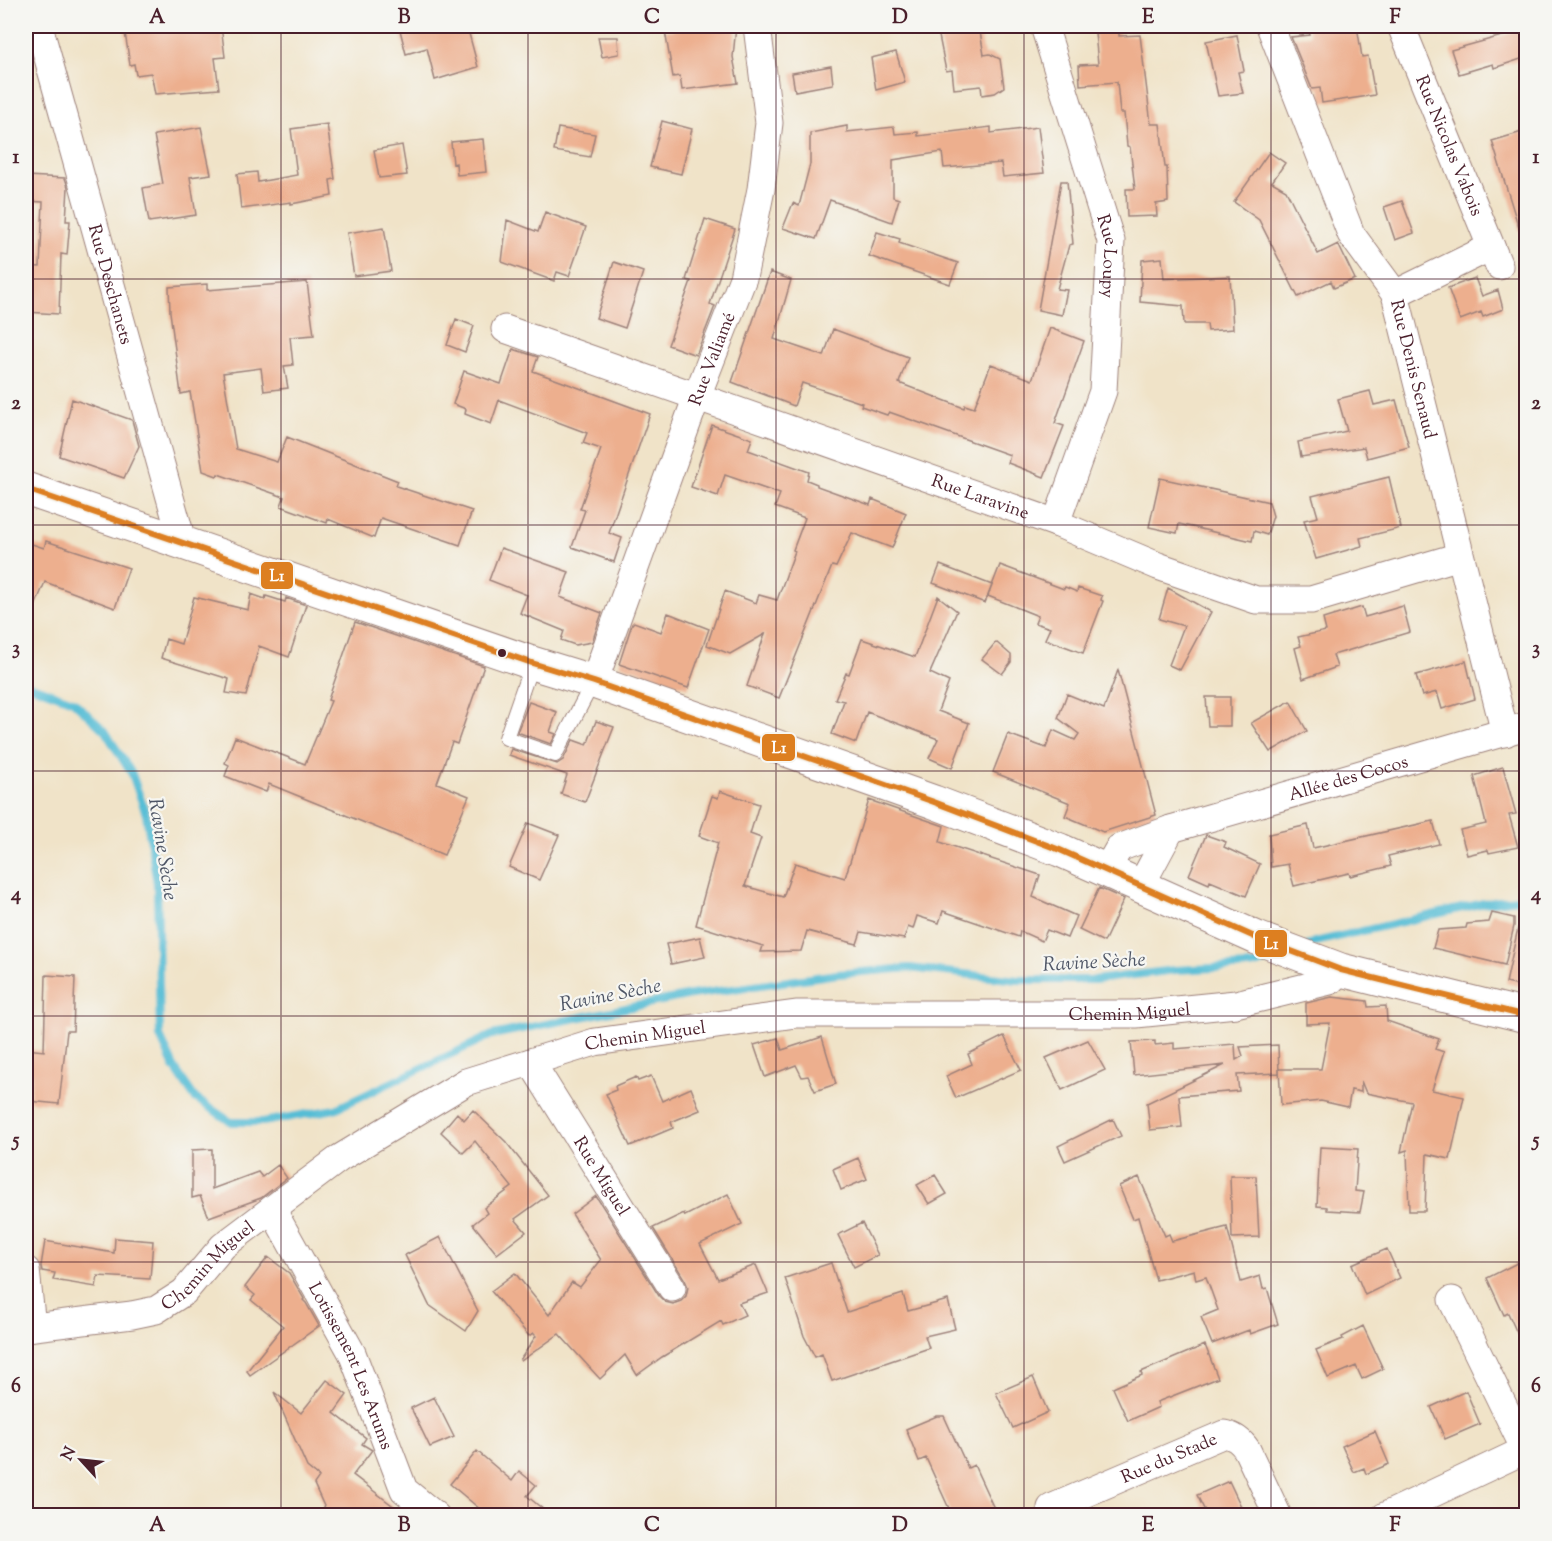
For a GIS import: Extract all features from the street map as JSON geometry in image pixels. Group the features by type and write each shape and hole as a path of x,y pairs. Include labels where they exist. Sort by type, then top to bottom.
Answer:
{"street":[{"name":"Rue Deschanets","path":"39,26 183,544"},
{"name":"Rue Valiamé","path":"594,682 697,396 743,278 761,189 769,123 757,26"},
{"name":"Rue Loupy","path":"1044,26 1111,242 1102,391 1056,523"},
{"name":"Rue Denis Senaud","path":"1270,26 1351,234 1395,294 1460,556 1516,730"},
{"name":"Rue Nicolas Vabois","path":"1395,294 1495,257 1401,26"},
{"name":"Rue Laravine","path":"505,329 1056,523 1158,566 1256,600 1311,600 1460,556"},
{"path":"26,489 532,663 594,682 934,802 1107,869 1257,938 1341,970 1527,1016"},
{"name":"Allée des Cocos","path":"1107,869 1119,848 1171,829 1516,730"},
{"path":"1141,885 1171,829"},
{"name":"Chemin Miguel","path":"29,1328 132,1316 156,1310 184,1292 223,1246 340,1158 466,1082 595,1042 796,1014 1136,1014 1236,1004 1330,981 1341,970"},
{"name":"Rue Miguel","path":"531,1062 672,1288"},
{"name":"Lotissement Les Arums","path":"272,1209 352,1353 404,1490 436,1515"},
{"path":"26,1270 29,1328"},
{"path":"1385,1515 1526,1451 1452,1300"},
{"name":"Rue du Stade","path":"1051,1509 1224,1434 1232,1435 1241,1441 1248,1450 1278,1515"}],"lane":[{"path":"532,663 506,738 555,755 594,682"}],"building":[{"path":"124,26 221,26 225,57 215,58 219,89 155,94 151,73 136,75 134,64 130,65"},
{"path":"399,26 467,26 478,67 435,80 427,48 406,54"},
{"path":"693,26 736,26 733,57 738,83 682,90 680,76 673,77 665,31"},
{"path":"937,26 979,26 984,55 990,54 1000,59 1004,87 995,93 982,95 981,86 954,89 952,70 946,71"},
{"path":"1308,26 1357,26 1362,57 1368,56 1375,95 1322,103 1320,88 1312,89 1291,37 1310,35"},
{"path":"1527,29 1527,57 1494,68 1493,64 1459,74 1451,50"},
{"path":"1119,31 1119,36 1140,35 1151,124 1160,124 1165,167 1167,167 1168,202 1156,204 1157,216 1127,217 1126,189 1135,189 1124,113 1120,113 1117,82 1080,85 1079,65 1098,64 1095,33"},
{"path":"1237,35 1244,71 1238,72 1243,93 1218,96 1206,41"},
{"path":"598,37 618,37 619,54 602,57"},
{"path":"896,52 905,82 876,90 871,58"},
{"path":"831,66 833,84 795,91 792,73"},
{"path":"662,121 692,129 681,174 650,167"},
{"path":"327,124 335,179 330,180 332,196 291,204 291,202 241,209 237,174 257,172 258,182 297,175 291,129"},
{"path":"847,126 847,132 894,127 895,134 918,132 918,136 991,127 991,133 1038,127 1044,173 1003,177 1001,163 944,168 942,152 893,160 893,197 899,199 892,222 830,200 816,239 783,228 793,203 799,206 810,164 810,133"},
{"path":"201,127 211,174 190,177 196,215 149,222 143,188 163,184 154,135"},
{"path":"558,128 595,134 590,157 554,151"},
{"path":"1522,132 1527,144 1527,237 1522,238 1492,141"},
{"path":"483,139 486,172 457,175 456,163 453,164 451,142"},
{"path":"402,145 407,175 379,178 374,150"},
{"path":"1269,152 1285,163 1272,182 1286,190 1318,254 1338,244 1355,279 1334,288 1331,281 1298,297 1259,220 1234,202"},
{"path":"26,176 65,178 68,187 66,221 70,221 67,255 61,254 59,314 26,312 26,266 40,267 43,202 26,201"},
{"path":"1061,181 1067,181 1073,244 1069,245 1057,289 1067,290 1062,315 1038,310"},
{"path":"1402,201 1414,233 1395,240 1384,207"},
{"path":"545,212 586,227 569,276 557,272 554,281 502,262 507,220 538,232"},
{"path":"705,219 735,229 710,304 715,306 696,355 668,345 691,281 686,280"},
{"path":"384,227 391,271 354,276 347,233"},
{"path":"877,232 900,239 899,243 958,263 950,284 869,256"},
{"path":"1162,258 1164,279 1230,276 1233,329 1208,331 1207,324 1184,324 1183,306 1140,302 1142,260"},
{"path":"614,262 643,272 625,328 596,318"},
{"path":"770,272 791,280 774,339 824,356 833,329 908,357 899,383 964,408 965,405 974,408 991,364 1032,380 1050,328 1084,341 1055,423 1064,426 1044,477 1008,463 1010,455 889,412 887,415 861,406 862,403 802,383 794,406 732,382"},
{"path":"1475,278 1482,296 1498,290 1503,309 1483,317 1481,312 1460,320 1448,288"},
{"path":"307,282 314,335 290,337 293,365 284,366 288,388 264,391 261,368 223,373 236,449 277,462 287,437 398,481 396,486 472,511 460,545 381,518 374,538 328,519 327,523 281,506 284,497 203,471 190,392 181,394 169,287 207,284 207,290"},
{"path":"456,319 474,326 465,352 447,345"},
{"path":"513,349 538,357 533,371 650,414 609,533 622,538 614,562 572,547 585,510 580,509 601,449 583,443 587,433 499,400 491,424 465,414 466,409 453,404 464,371 501,384"},
{"path":"1370,391 1374,405 1396,400 1409,447 1367,458 1364,447 1301,457 1298,442 1347,431 1338,399"},
{"path":"72,399 132,420 139,446 124,478 59,456"},
{"path":"712,425 752,439 748,450 809,472 807,480 817,486 870,505 872,499 906,513 892,548 852,533 836,567 832,566 779,698 747,686 765,634 730,654 707,645 725,591 756,603 759,595 777,600 805,518 775,507 780,494 725,475 718,496 691,487"},
{"path":"1389,477 1401,528 1360,538 1362,546 1316,559 1304,520 1318,517 1312,496"},
{"path":"1160,478 1269,502 1273,516 1267,535 1254,531 1252,541 1179,524 1177,533 1149,527"},
{"path":"46,541 129,568 115,608 45,582 26,628 26,542 44,548"},
{"path":"501,548 569,572 560,597 602,613 592,642 575,645 561,640 564,631 520,613 527,595 489,580"},
{"path":"940,565 992,585 985,603 933,583"},
{"path":"1000,565 1064,589 1065,587 1077,592 1078,588 1102,596 1103,601 1083,653 1045,639 1050,628 1035,623 1038,616 988,596"},
{"path":"1168,588 1211,612 1180,670 1169,665 1184,626 1159,619"},
{"path":"251,594 285,602 286,598 306,605 289,657 259,646 246,696 226,693 229,679 161,658 166,639 181,644 194,597 248,610"},
{"path":"938,596 957,611 930,673 949,682 938,711 969,723 952,768 929,758 938,739 867,712 856,743 832,734 844,701 835,699 846,673 849,674 862,639 915,657"},
{"path":"1403,606 1410,632 1333,655 1337,667 1303,679 1295,648 1301,646 1298,637 1326,631 1323,619 1362,607 1365,617"},
{"path":"668,613 709,629 688,688 619,664 632,624 634,622 661,632"},
{"path":"355,622 484,666 457,744 452,742 437,783 469,796 444,855 269,784 266,792 225,776 229,765 225,763 235,737 305,764 331,701 328,700"},
{"path":"996,642 1011,655 1011,662 1002,674 982,659"},
{"path":"1466,661 1475,699 1442,709 1437,692 1422,696 1416,675"},
{"path":"1118,670 1156,815 1103,832 1065,816 1070,803 993,772 1008,734 1046,748 1053,730 1075,740 1079,734 1058,718 1067,694 1104,709"},
{"path":"1206,697 1230,697 1230,726 1208,726"},
{"path":"1290,701 1307,731 1270,752 1251,723"},
{"path":"529,702 557,712 550,732 556,734 551,744 517,732"},
{"path":"596,721 614,727 585,802 561,794 567,775 509,755 511,749 557,764 563,760 573,740 587,745"},
{"path":"1503,767 1516,814 1509,815 1518,847 1467,855 1460,830 1486,824 1474,776"},
{"path":"720,791 759,804 750,834 761,838 745,886 783,897 795,863 845,878 869,800 944,826 940,842 1040,875 1033,897 1076,916 1067,938 1047,930 1042,941 1020,931 1019,937 943,911 939,923 917,916 913,929 908,927 904,939 861,932 857,944 807,931 801,951 761,952 763,946 696,925 718,843 699,836 712,796 718,798"},
{"path":"1433,821 1439,844 1388,856 1391,866 1294,886 1288,864 1271,867 1269,834 1308,825 1313,848"},
{"path":"528,823 559,835 539,880 509,867"},
{"path":"1206,835 1226,842 1224,847 1260,864 1246,896 1189,875"},
{"path":"1099,888 1124,899 1104,942 1079,930"},
{"path":"1492,913 1514,918 1505,965 1433,948 1438,930 1466,928 1467,924 1489,922"},
{"path":"1518,928 1527,929 1527,988 1506,983"},
{"path":"700,937 705,957 671,964 666,944"},
{"path":"46,975 75,977 73,1031 67,1031 59,1104 29,1101 32,1074 26,1073 26,1049 44,1051"},
{"path":"1332,997 1367,1001 1368,1007 1386,1006 1387,1021 1439,1039 1435,1049 1444,1052 1432,1090 1464,1097 1450,1159 1427,1154 1425,1211 1409,1211 1407,1150 1401,1152 1412,1102 1366,1093 1361,1081 1361,1092 1351,1090 1348,1107 1321,1101 1281,1105 1279,1069 1321,1069 1330,1023 1306,1024 1306,1003"},
{"path":"1004,1036 1021,1070 956,1098 946,1076 972,1064 968,1054"},
{"path":"822,1037 836,1084 815,1091 808,1076 802,1077 796,1065 765,1077 754,1045 778,1038 782,1050"},
{"path":"1088,1040 1105,1070 1062,1090 1046,1058"},
{"path":"1155,1041 1155,1045 1174,1043 1174,1049 1235,1044 1236,1060 1243,1056 1240,1047 1278,1045 1279,1073 1237,1075 1239,1091 1179,1096 1182,1127 1150,1130 1147,1103 1225,1065 1134,1075 1131,1042"},
{"path":"651,1076 662,1101 691,1088 700,1110 671,1122 673,1128 630,1146 606,1094 616,1090 615,1086 636,1077 638,1081"},
{"path":"473,1110 506,1142 548,1195 515,1219 526,1232 497,1254 473,1224 487,1213 484,1208 512,1187 475,1141 463,1153 441,1132 457,1113 464,1120"},
{"path":"1113,1119 1121,1136 1065,1161 1058,1146"},
{"path":"1320,1147 1358,1149 1355,1191 1364,1192 1360,1212 1327,1210 1327,1207 1317,1206"},
{"path":"212,1149 212,1189 258,1172 262,1177 278,1165 287,1178 261,1198 209,1217 200,1196 192,1198 192,1150"},
{"path":"858,1158 867,1179 841,1190 833,1169"},
{"path":"935,1175 947,1194 929,1204 917,1185"},
{"path":"1230,1176 1256,1176 1259,1237 1232,1238"},
{"path":"1139,1177 1165,1236 1169,1234 1172,1241 1227,1227 1241,1282 1260,1276 1263,1289 1267,1288 1278,1324 1250,1334 1249,1330 1212,1344 1201,1317 1218,1310 1206,1277 1196,1280 1194,1270 1156,1280 1138,1217 1133,1219 1119,1186"},
{"path":"728,1194 742,1224 700,1244 718,1279 756,1265 768,1293 739,1303 745,1315 723,1325 721,1321 637,1375 625,1355 600,1379 559,1334 520,1360 536,1336 533,1333 529,1336 491,1291 515,1273 549,1315 572,1282 580,1287 601,1260 572,1214 596,1196 659,1296 665,1302 673,1304 686,1296 688,1287 653,1228 684,1213 685,1216"},
{"path":"862,1223 878,1255 854,1267 838,1235"},
{"path":"440,1237 478,1311 466,1331 429,1305 405,1255"},
{"path":"115,1238 153,1241 150,1279 98,1276 96,1287 53,1280 55,1273 42,1271 45,1241 114,1253"},
{"path":"1387,1249 1400,1278 1365,1295 1352,1264"},
{"path":"268,1257 289,1273 319,1326 250,1375 247,1371 283,1326 251,1300 255,1295 245,1287"},
{"path":"1527,1258 1527,1355 1508,1313 1504,1315 1487,1278"},
{"path":"831,1263 847,1312 903,1294 908,1311 948,1300 955,1329 925,1336 929,1348 832,1381 822,1354 815,1357 804,1336 785,1278"},
{"path":"1363,1326 1383,1369 1362,1379 1356,1366 1328,1378 1316,1350 1343,1339 1342,1337"},
{"path":"1205,1345 1218,1378 1157,1402 1159,1407 1128,1421 1113,1388 1142,1375 1141,1372"},
{"path":"1033,1377 1048,1412 1013,1428 996,1393"},
{"path":"327,1380 347,1395 334,1413 366,1438 362,1444 372,1450 353,1475 405,1515 328,1515 314,1484 319,1477 307,1467 274,1392 301,1413"},
{"path":"1466,1391 1480,1424 1445,1439 1431,1407"},
{"path":"434,1397 454,1437 430,1447 411,1408"},
{"path":"937,1416 944,1416 968,1468 974,1465 997,1515 952,1515 926,1458 919,1461 906,1429"},
{"path":"1375,1431 1389,1464 1366,1474 1364,1468 1354,1472 1342,1446"},
{"path":"477,1451 512,1481 519,1471 536,1485 527,1496 550,1515 487,1515 450,1484"},
{"path":"1229,1481 1245,1515 1207,1515 1197,1495"}],"waterway":[{"name":"Ravine Sèche","path":"26,684 73,701 105,731 132,774 146,814 157,883 160,1036 174,1067 195,1098 231,1122 263,1122 335,1109 492,1035 691,995 837,974 909,968 1018,980 1094,980 1175,970 1251,966 1278,958"},
{"name":"Ravine Sèche","path":"1306,947 1315,942 1484,903 1526,898"}],"transit line":[{"name":"L1","path":"26,489 532,663 594,682 934,802 1060,850 1257,938 1341,970 1526,1016"}]}
